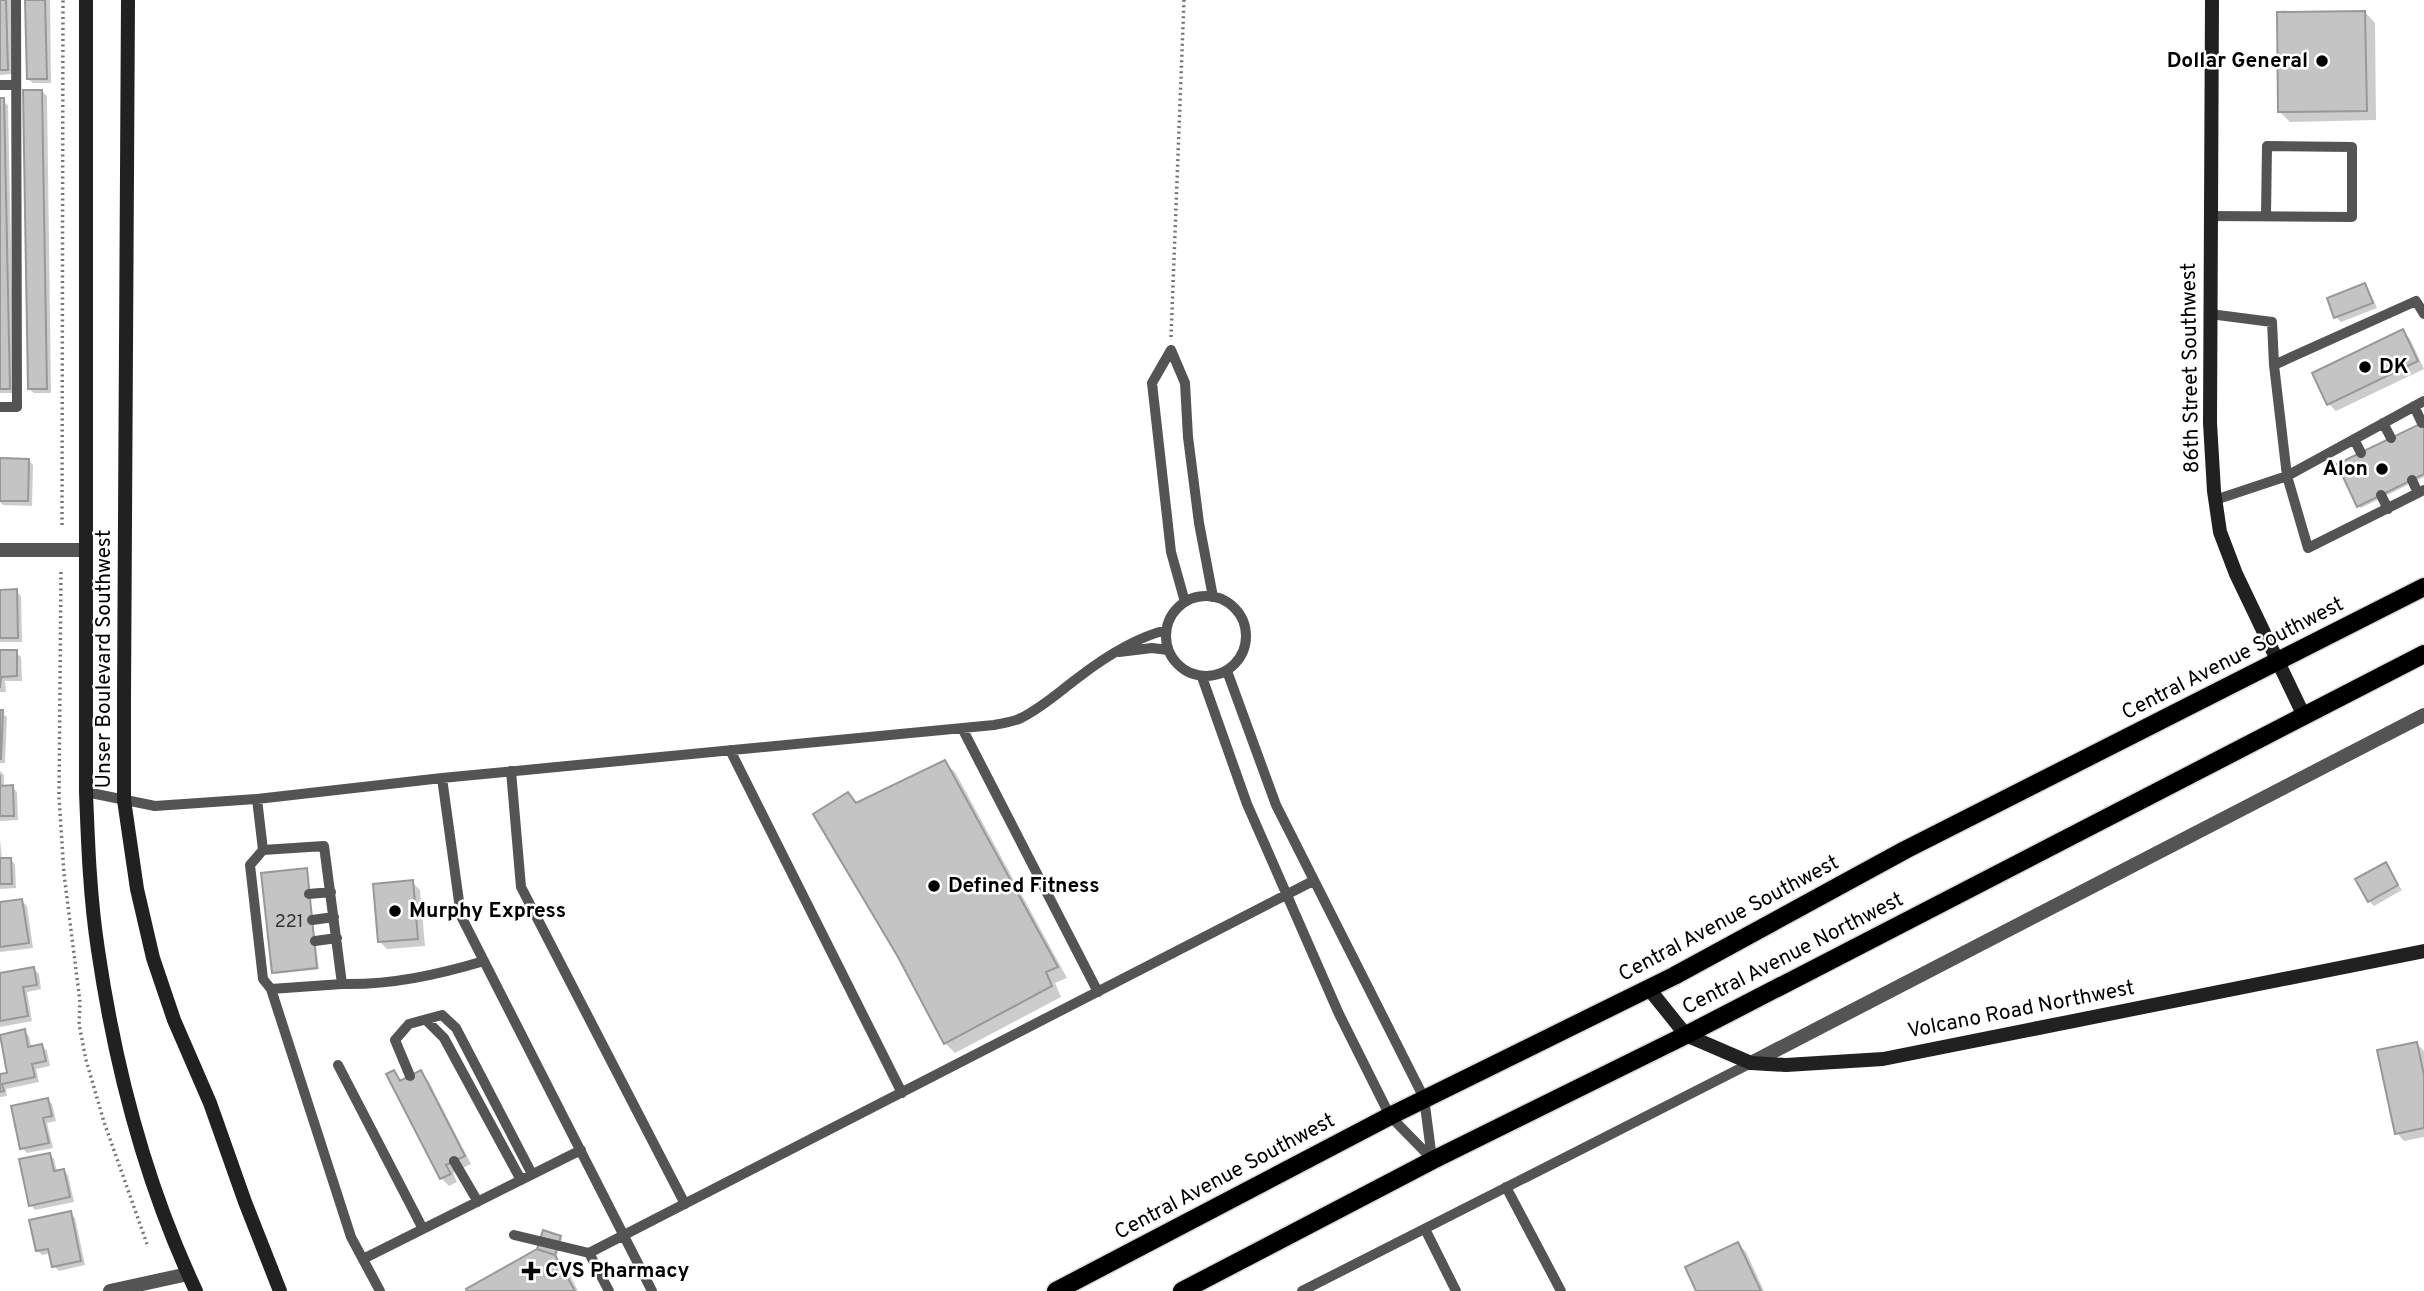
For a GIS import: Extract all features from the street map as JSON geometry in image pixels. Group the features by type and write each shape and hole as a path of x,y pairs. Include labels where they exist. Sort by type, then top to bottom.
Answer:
{"main road":[{"name":"Unser Boulevard Southwest","path":"86,0 86,792 90,877 97,950 135,1128 196,1291"},
{"name":"Unser Boulevard Southwest","path":"128,0 124,800 137,889 153,958 174,1020 210,1103 280,1291"},
{"name":"86th Street Southwest","path":"2212,0 2210,422 2215,500 2220,532 2236,574 2304,716"},
{"name":"Central Avenue Southwest","path":"1056,1291 1424,1098 1648,989 1905,850 2424,587"},
{"name":"Central Avenue Northwest","path":"1182,1291 1433,1160 1686,1035 2424,654"},
{"name":"Volcano Road Northwest","path":"1648,989 1686,1035 1751,1063 1786,1065 1883,1059 2424,951"}],"street":[{"path":"0,550 85,550"},
{"path":"1751,1063 2424,715"},
{"path":"110,1291 188,1274"}],"lane":[{"path":"0,407 17,407 16,0"},
{"path":"0,85 16,85"},
{"path":"2210,216 2352,216 2353,147 2267,146 2266,215"},
{"path":"2274,365 2416,301 2424,314"},
{"path":"2210,314 2272,322 2274,365 2287,476 2308,548 2421,492 2412,480"},
{"path":"1171,350 1185,383 1188,437 1199,523 1213,597"},
{"path":"1171,350 1152,383 1171,552 1185,602"},
{"path":"2215,500 2287,476 2419,403 2422,423"},
{"path":"2383,423 2391,438"},
{"path":"2354,439 2361,453"},
{"path":"2381,495 2388,509"},
{"path":"1213,597 1226,602 1237,611 1244,622 1246,636 1244,649 1237,661 1215,676 1202,677 1181,668 1168,650 1166,630 1176,609 1185,602 1194,598 1213,597"},
{"path":"86,792 155,806 257,799 511,771 962,728 1018,720 1048,702 1115,653 1147,635 1166,630"},
{"path":"1115,653 1152,648 1168,650"},
{"path":"1227,670 1276,805 1424,1098 1433,1160"},
{"path":"1202,677 1247,804 1339,1014 1390,1116 1433,1160"},
{"path":"962,728 1098,992"},
{"path":"730,750 902,1093"},
{"path":"511,771 521,887 685,1204"},
{"path":"442,778 461,916 652,1291"},
{"path":"257,799 263,850"},
{"path":"342,984 324,846 263,850 250,865 259,900 264,948 263,979 271,989 351,1237 380,1291"},
{"path":"514,1235 589,1253 1313,881"},
{"path":"310,894 331,892"},
{"path":"312,920 334,917"},
{"path":"315,941 337,938"},
{"path":"271,989 364,985 436,976 484,961"},
{"path":"410,1076 396,1040 409,1024 442,1015 456,1028 532,1174"},
{"path":"426,1020 444,1038 521,1180"},
{"path":"1302,1291 1751,1063"},
{"path":"338,1065 423,1229"},
{"path":"363,1259 581,1150"},
{"path":"454,1161 478,1202"},
{"path":"1506,1187 1561,1291"},
{"path":"1425,1229 1456,1291"},
{"path":"589,1253 609,1291"}],"path":[{"path":"62,525 63,0"},
{"path":"1171,350 1184,0"}],"building":[{"path":"0,0 6,0 8,70 0,70"},
{"path":"25,0 45,0 47,79 27,79"},
{"name":"Dollar General","path":"2365,11 2367,111 2278,112 2277,12"},
{"path":"23,90 42,90 47,389 28,389"},
{"path":"0,98 4,98 10,389 0,389"},
{"path":"2365,283 2373,303 2334,318 2327,298"},
{"name":"DK","path":"2403,329 2418,361 2327,405 2312,373"},
{"name":"Alon","path":"2424,422 2424,474 2357,507 2337,464"},
{"path":"0,458 29,459 28,501 0,501"},
{"path":"17,589 18,638 0,638 0,590"},
{"path":"0,650 17,650 17,676 1,677 0,688"},
{"path":"0,710 3,710 1,759 0,759"},
{"name":"Defined Fitness","path":"945,760 1058,967 1046,972 1052,986 944,1044 898,957 813,814 848,792 856,803"},
{"path":"13,785 14,816 0,816 0,786"},
{"path":"0,858 11,858 12,884 0,884"},
{"path":"2386,862 2398,885 2368,902 2355,879"},
{"path":"307,868 317,968 272,973 261,873"},
{"name":"Murphy Express","path":"413,880 418,939 378,942 373,884"},
{"path":"22,899 29,943 0,947 0,902"},
{"path":"34,967 37,985 23,987 28,1016 0,1021 0,973"},
{"path":"25,1029 28,1047 42,1044 46,1061 32,1064 35,1077 2,1084 4,1091 0,1092 0,1074 7,1073 0,1035"},
{"path":"2417,1042 2424,1075 2424,1128 2395,1134 2377,1050"},
{"path":"394,1070 400,1081 421,1070 465,1156 446,1165 451,1174 440,1179 386,1074"},
{"path":"48,1098 52,1116 43,1118 49,1143 20,1149 11,1106"},
{"path":"50,1153 54,1171 64,1169 70,1197 29,1206 19,1159"},
{"path":"71,1211 81,1261 52,1267 48,1249 36,1251 29,1220"},
{"path":"543,1230 561,1236 555,1255 537,1249"},
{"path":"1738,1242 1761,1291 1696,1291 1685,1267"},
{"name":"CVS Pharmacy","path":"537,1249 555,1255 575,1291 467,1291 466,1289"}],"place":[{"name":"Dollar General","path":"2322,61"},
{"name":"DK","path":"2365,367"},
{"name":"Alon","path":"2382,469"},
{"name":"Defined Fitness","path":"934,886"},
{"name":"Murphy Express","path":"395,911"},
{"name":"CVS Pharmacy","path":"531,1271"}]}
